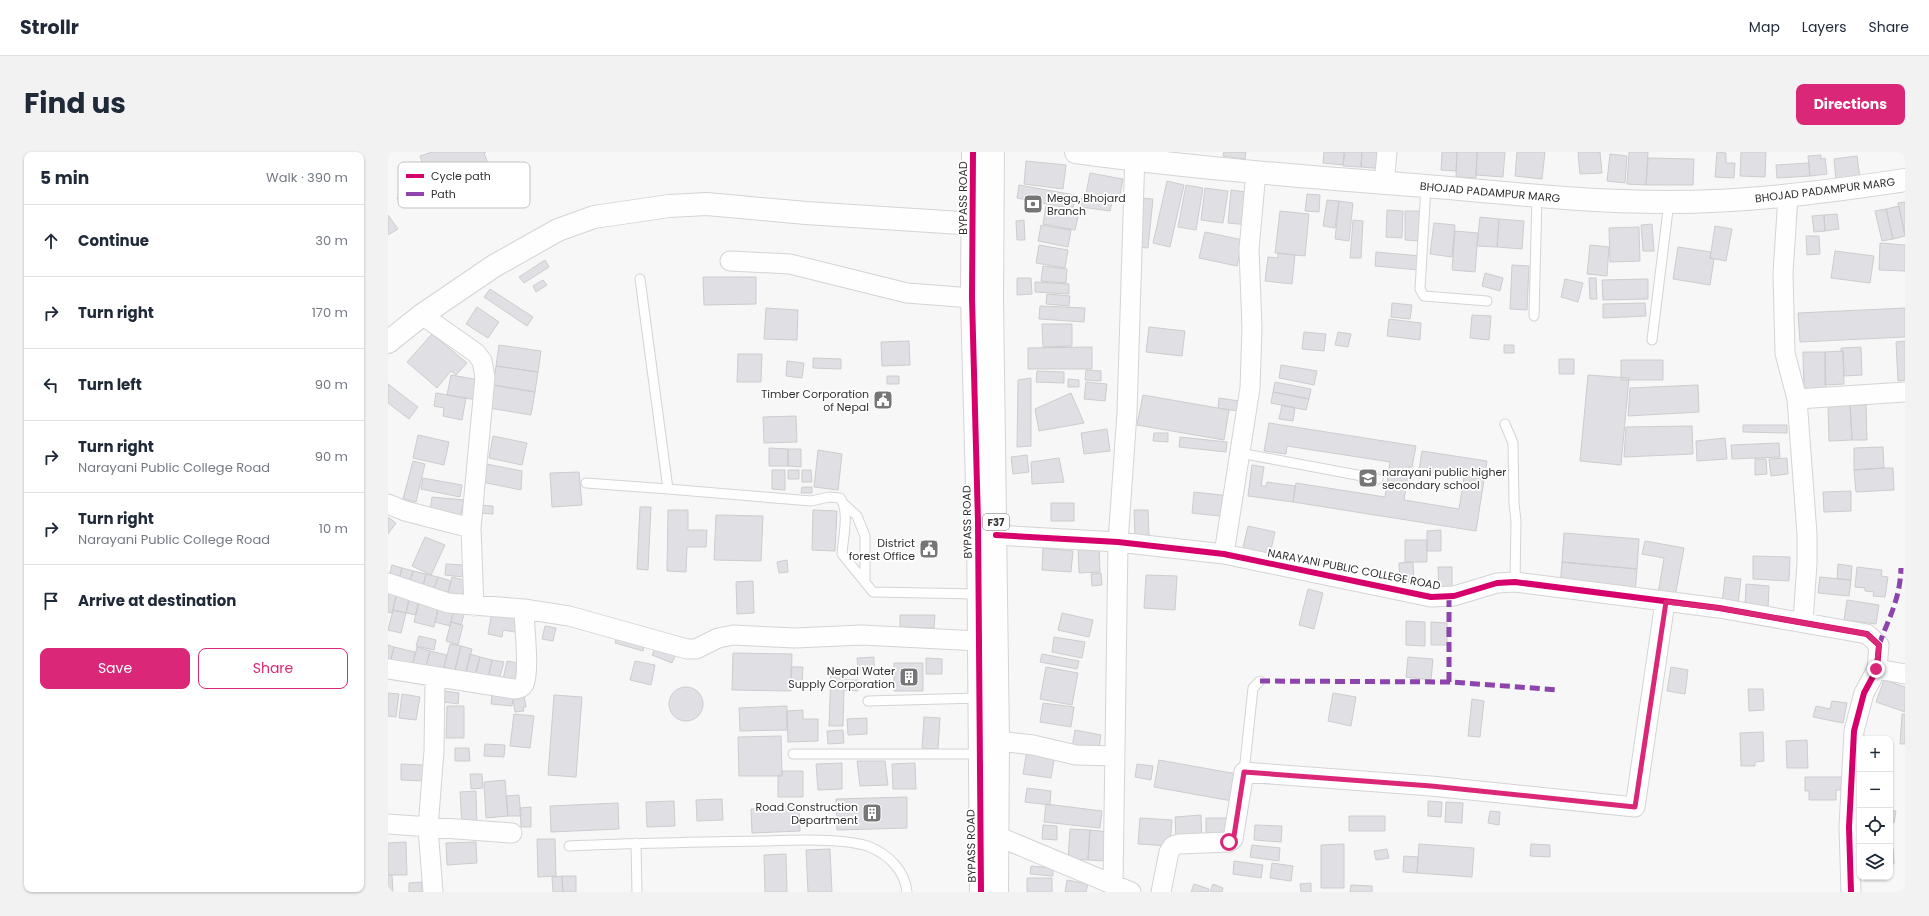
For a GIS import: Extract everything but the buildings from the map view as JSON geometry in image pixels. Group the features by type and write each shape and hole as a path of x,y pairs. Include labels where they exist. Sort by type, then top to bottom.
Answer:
{"main road":[{"name":"BYPASS ROAD","path":"973,152 983,224 996,535 992,750 981,892"},
{"name":"BYPASS ROAD","path":"993,152 972,298 979,698 992,750 997,836 997,892"},
{"name":"BHOJAD PADAMPUR MARG","path":"1076,152 1173,158 1256,172 1384,184 1426,186 1537,196 1669,202 1788,196 1905,180"},
{"path":"388,342 422,315 494,266 558,230 594,217 629,210 707,204 806,214 983,224"}],"street":[{"path":"1384,184 1387,152"},
{"path":"1113,888 1118,542 1127,412 1135,156"},
{"path":"1224,554 1250,388 1249,249 1256,172"},
{"path":"1788,196 1783,273 1785,353 1797,399 1807,534 1807,563 1802,622"},
{"path":"730,261 790,264 907,293 972,298"},
{"path":"422,315 476,353 482,361 485,377 471,528 474,606"},
{"path":"1797,399 1905,392"},
{"path":"388,504 405,511 471,528"},
{"name":"NARAYANI PUBLIC COLLEGE ROAD","path":"996,535 1118,542 1224,554 1431,596 1454,596 1497,583 1515,582 1719,608 1867,634 1879,645 1876,669 1864,693 1854,730 1849,827 1851,892"},
{"path":"388,583 448,603 524,609 569,616 687,649 696,649 718,638 733,635 795,638 862,635 979,641"},
{"path":"1161,892 1169,852 1173,846 1179,844 1229,842 1233,839 1244,772 1431,786 1635,807 1666,602"},
{"path":"388,668 514,689 520,688 524,684 526,674 524,609"},
{"path":"1876,669 1905,674"},
{"path":"433,892 428,828 434,751 436,677"},
{"path":"992,750 1033,746 1076,756 1115,756"},
{"path":"388,824 512,833"},
{"path":"997,836 1113,888 1131,892"}],"lane":[{"path":"1426,186 1420,289 1424,296 1486,301"},
{"path":"1534,316 1537,196"},
{"path":"1652,340 1669,202"},
{"path":"640,279 668,489"},
{"path":"1504,424 1513,443 1514,503 1516,521 1515,582"},
{"path":"1240,454 1378,479"},
{"path":"586,483 811,501 829,496 840,498 844,504 857,516 865,536 865,582"},
{"path":"844,504 842,554 873,592 978,594"},
{"path":"1244,772 1253,688 1260,681"},
{"path":"868,701 979,698"},
{"path":"793,754 992,750"},
{"path":"569,846 636,842 794,840 848,842 869,847 886,855 900,870 907,892"},
{"path":"636,842 637,892"}],"marked path":[{"path":"1879,645 1899,590 1901,568"},
{"path":"1449,597 1449,682"},
{"path":"1260,681 1451,682 1559,690"}],"cycle path":[{"path":"973,152 972,298 978,522 981,892"},
{"path":"996,535 1118,542 1224,554 1431,597 1454,596 1497,583 1515,582 1719,608 1867,634 1879,645 1877,669 1864,693 1854,731 1849,827 1851,892"}],"place":[{"name":"Mega, Bhojard Branch","path":"1033,204"},
{"name":"Timber Corporation of Nepal","path":"883,400"},
{"name":"narayani public higher secondary school","path":"1368,478"},
{"name":"District forest Office","path":"929,549"},
{"name":"Nepal Water Supply Corporation","path":"909,677"},
{"name":"Road Construction Department","path":"872,813"}],"route":[{"path":"1229,842 1234,836 1244,772 1431,786 1635,807 1666,602 1719,608 1867,634 1875,639 1879,645 1876,669"}]}
